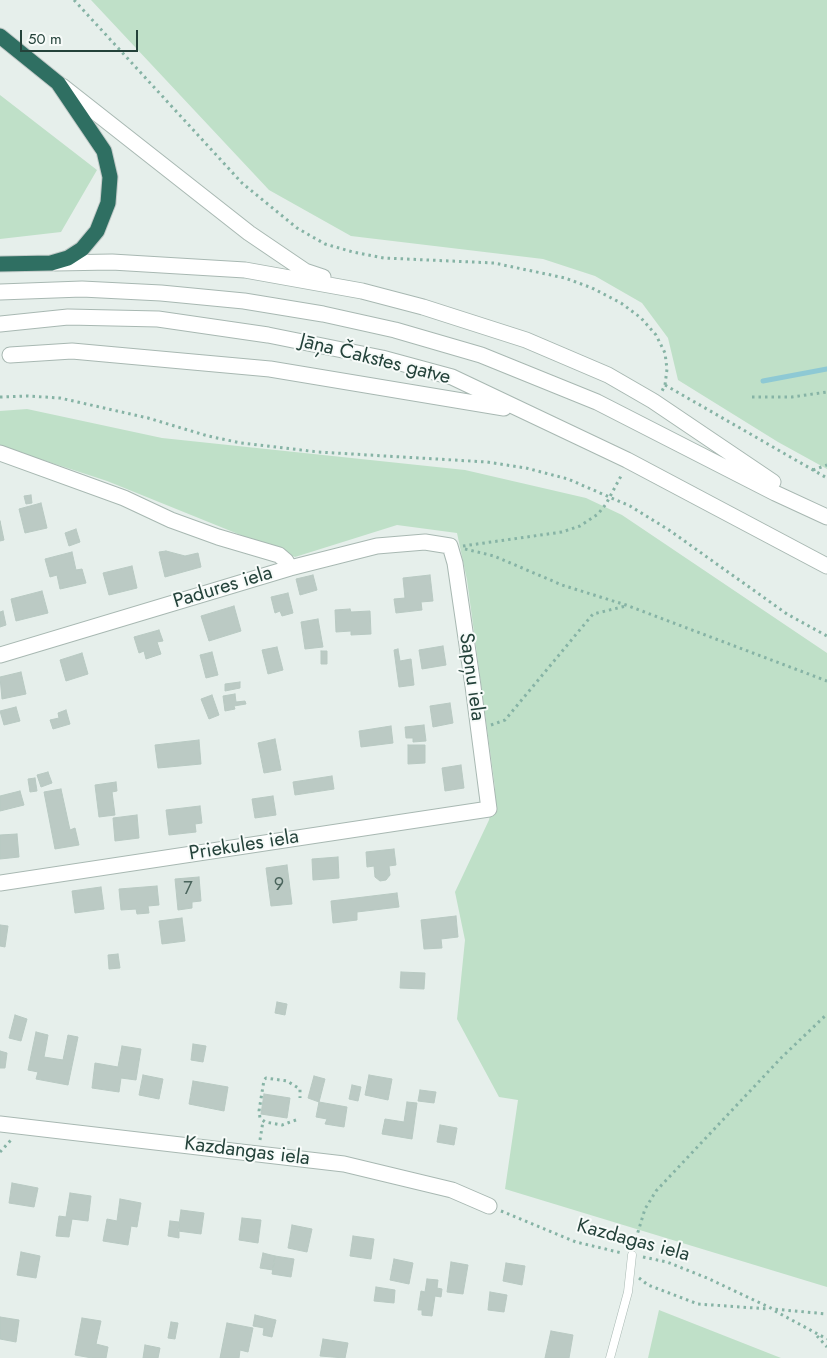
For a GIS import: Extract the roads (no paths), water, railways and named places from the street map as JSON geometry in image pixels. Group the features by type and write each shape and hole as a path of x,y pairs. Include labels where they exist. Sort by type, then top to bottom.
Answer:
{"highway":[{"path":"0,36 58,83 104,151 110,177 108,203 97,231 82,249 68,258 51,264 0,264"}],"street":[{"path":"58,83 249,233 305,271 362,291"},
{"path":"51,264 112,262 245,270 362,291 423,307 526,340 608,375 653,401 744,464 826,516"},
{"name":"Jāņa Čakstes gatve","path":"0,292 82,289 244,300 323,314 395,330 481,355 597,402 775,493 826,516"},
{"name":"Jāņa Čakstes gatve","path":"0,324 68,317 158,319 268,335 382,358 452,377 627,460 753,525 827,566"},
{"path":"10,355 72,351 270,369 521,411"},
{"path":"0,452 124,498 171,520 218,537 279,555 290,568"},
{"name":"Padures iela","path":"0,655 290,568 377,546 425,542 450,546"},
{"name":"Sapņu iela","path":"450,546 455,563 489,809"},
{"name":"Priekules iela","path":"0,883 489,809"},
{"name":"Kazdangas iela","path":"0,1124 344,1164 452,1190 488,1206"}],"lane":[{"path":"610,1358 628,1292 632,1255"}],"waterway":[{"path":"763,381 827,369"}]}
